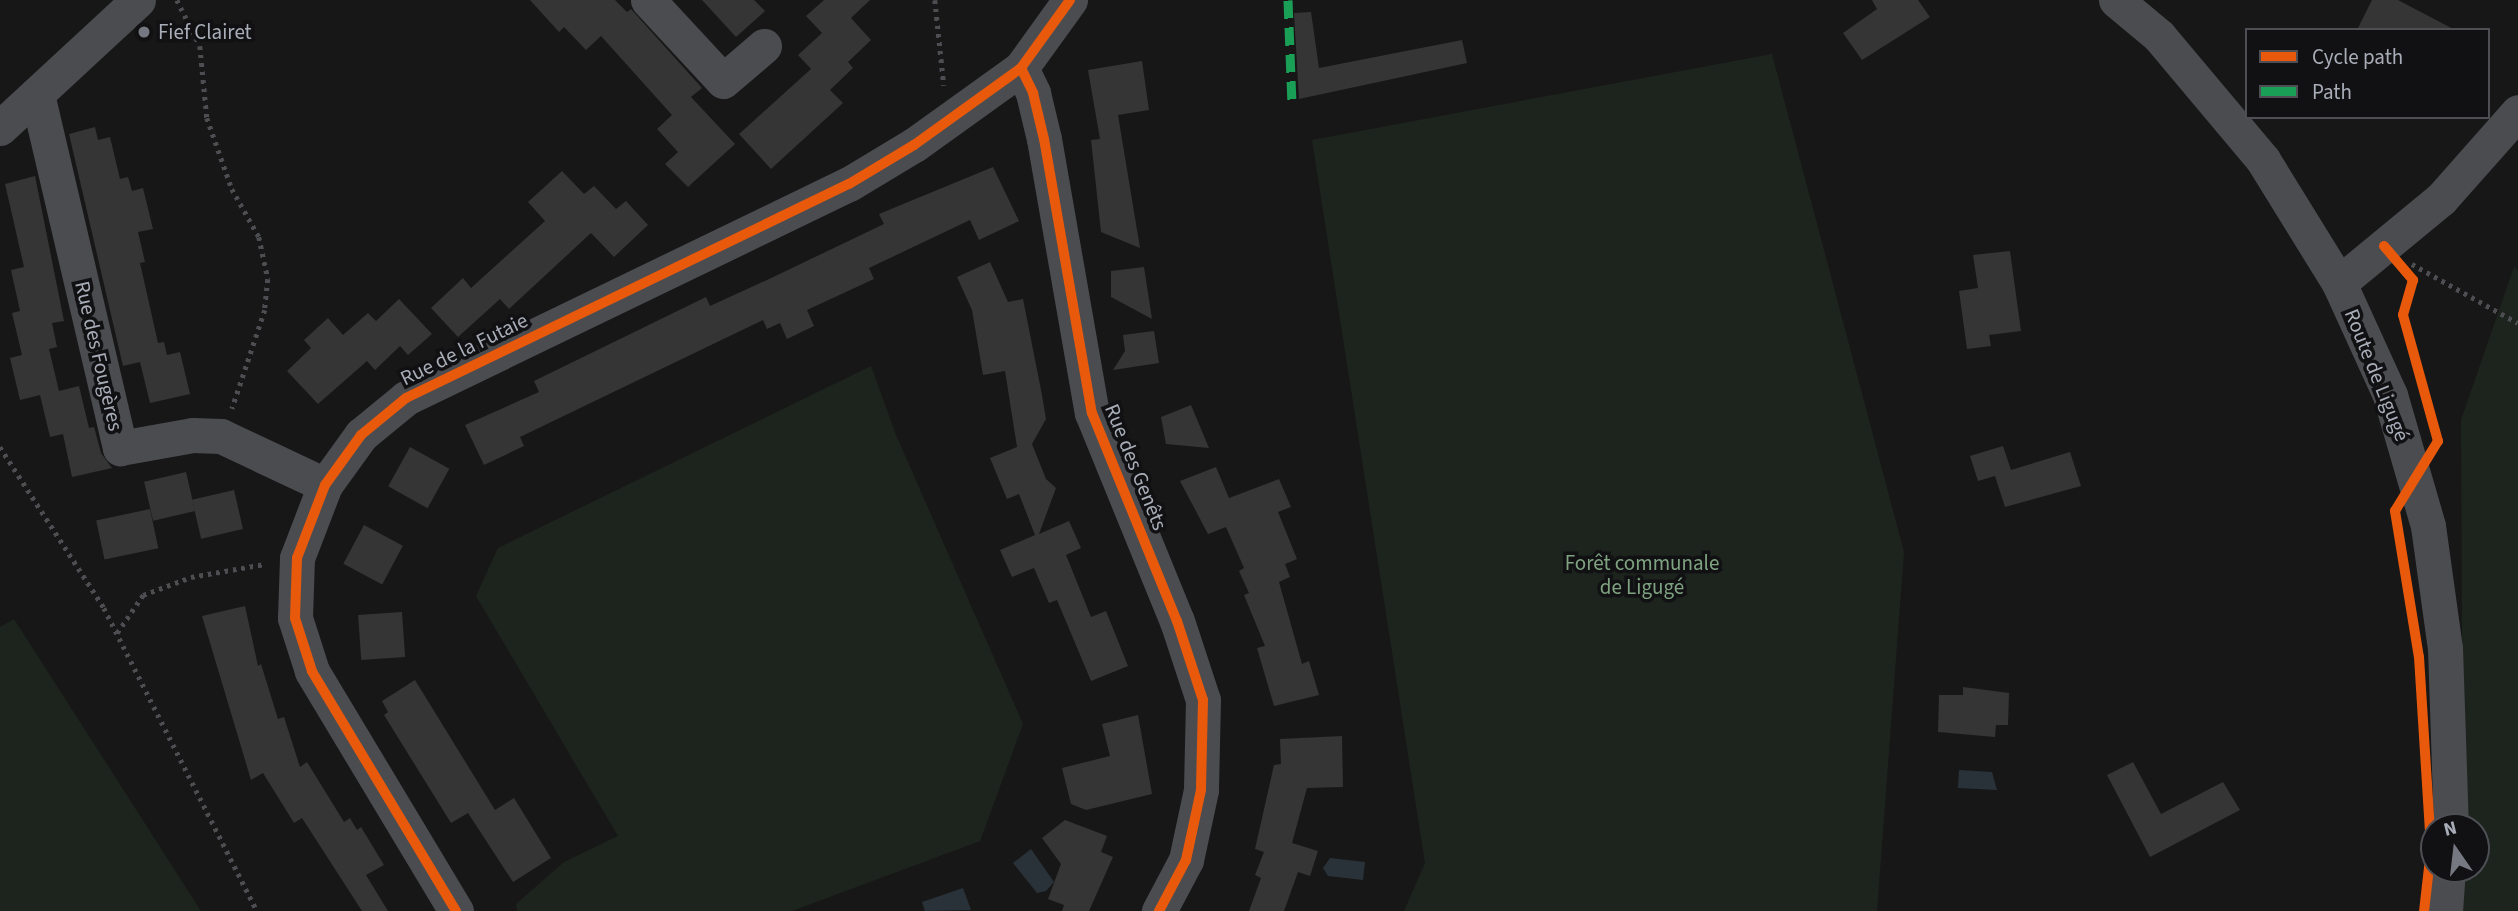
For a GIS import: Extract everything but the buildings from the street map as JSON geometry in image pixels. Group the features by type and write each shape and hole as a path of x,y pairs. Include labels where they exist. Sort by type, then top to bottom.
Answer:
{"street":[{"path":"0,128 138,0"},
{"path":"648,0 723,81 764,46"},
{"path":"1021,68 1070,0"},
{"name":"Route de Ligugé","path":"2116,0 2159,36 2227,112 2339,283 2390,395 2428,526 2445,648 2451,813"},
{"name":"Rue de la Futaie","path":"456,911 312,671 295,618 297,558 325,485 361,435 406,398 849,184 948,120 1021,68"},
{"name":"Rue des Genêts","path":"1021,68 1033,93 1044,139 1092,413 1177,621 1203,700 1202,790 1186,860 1159,911"},
{"name":"Rue des Fougères","path":"37,94 120,448 193,435 221,436 325,485"},
{"path":"2339,283 2441,199 2518,112"},
{"path":"2445,911 2447,883"}],"path":[{"path":"177,0 200,46 207,118 232,189 259,237 268,279 252,355 221,436"},
{"path":"935,0 948,120"},
{"path":"2384,246 2413,279"},
{"path":"2384,246 2518,323"},
{"path":"0,447 117,633 257,911"},
{"path":"117,633 143,595 191,577 297,558"}],"green space":[{"name":"Forêt communale de Ligugé","path":"1772,54 1904,552 1877,911 1404,911 1425,863 1312,140"},
{"path":"2514,267 2518,270 2518,911 2463,911 2463,883 2490,883 2490,813 2463,813 2461,420"},
{"path":"871,366 896,435 1023,724 980,841 792,911 517,911 516,904 564,862 618,836 476,596 498,548"},
{"path":"14,619 201,911 0,911 0,627"}],"shaded area":[{"path":"1959,770 1992,772 1997,790 1958,788"},
{"path":"1031,849 1054,882 1046,891 1037,893 1013,863"},
{"path":"1330,858 1365,862 1363,880 1328,876 1323,868"},
{"path":"963,888 971,910 925,911 922,902"}],"marked path":[{"path":"1288,0 1292,102"}],"cycle path":[{"path":"1070,0 1021,68 1033,93 1044,139 1092,413 1177,621 1203,700 1201,790 1186,860 1159,911"},
{"path":"456,911 312,671 295,618 297,558 325,485 361,435 406,398 849,184 914,145 1021,68"},
{"path":"2384,246 2413,280 2403,315 2438,441 2395,511 2419,657 2431,850 2424,911"}],"place":[{"name":"Fief Clairet","path":"144,32"}]}
